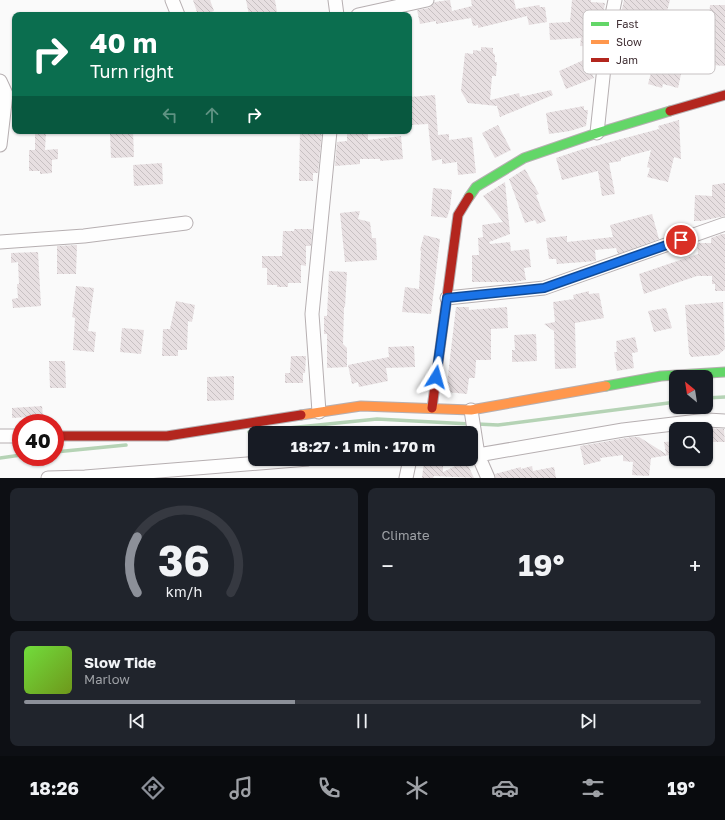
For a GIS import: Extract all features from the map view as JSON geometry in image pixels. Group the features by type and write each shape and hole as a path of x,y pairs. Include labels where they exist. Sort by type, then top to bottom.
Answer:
{"street":[{"path":"172,0 177,12"},
{"path":"335,0 337,12"},
{"path":"372,12 427,0"},
{"path":"613,10 615,0"},
{"path":"597,133 603,74"},
{"path":"0,81 10,108 0,145"},
{"path":"432,408 458,215 476,188 524,158 597,133 725,94"},
{"path":"319,412 312,314 330,134"},
{"path":"0,242 84,236 186,223"},
{"path":"447,298 544,288 725,224"},
{"path":"64,436 167,436 361,406 432,408 472,413 661,376 725,372"},
{"path":"472,413 473,426"},
{"path":"478,452 623,430 707,420 725,421"},
{"path":"0,436 12,436"},
{"path":"478,458 488,478"},
{"path":"48,478 167,474 248,465"},
{"path":"406,478 409,466"}],"building":[{"path":"193,0 210,0 214,11 197,12"},
{"path":"246,0 275,0 277,12 248,12"},
{"path":"450,0 452,11 472,6 471,0 514,0 516,9 539,5 540,7 545,7 547,22 529,25 527,16 478,28 478,25 473,26 471,18 436,24 436,21 420,24 417,10 429,8 435,2"},
{"path":"572,0 591,0 591,2 605,3 604,10 583,10 583,46 580,46 581,38 550,40 549,23 570,22"},
{"path":"624,0 670,0 667,10 622,10"},
{"path":"710,5 725,5 725,66 715,65 715,10 710,10"},
{"path":"481,47 493,48 495,62 497,62 496,76 492,76 490,100 519,93 520,97 551,90 553,95 500,117 497,106 468,103 461,91 465,53 473,54 473,50 481,51"},
{"path":"583,60 583,74 592,74 594,78 566,89 559,71"},
{"path":"651,74 681,74 678,88 663,84 662,88 648,84"},
{"path":"435,95 438,135 449,134 449,140 472,137 476,173 458,175 457,162 442,164 442,159 432,161 428,124 412,125 412,97"},
{"path":"584,106 584,110 588,110 586,126 570,131 549,134 546,113"},
{"path":"679,120 681,159 674,157 668,182 647,177 650,168 647,167 651,150 621,158 621,161 609,163 615,194 602,196 598,171 562,180 556,158 659,129 658,126"},
{"path":"498,125 511,150 495,158 482,133"},
{"path":"35,134 46,134 45,150 58,149 58,159 52,160 52,173 40,174 40,171 29,171 29,150 35,150"},
{"path":"110,134 133,134 134,157 111,158"},
{"path":"300,134 322,134 318,173 313,173 313,181 299,181"},
{"path":"347,134 368,134 368,140 401,136 403,159 380,161 380,159 360,159 360,164 335,166 337,142 347,141"},
{"path":"162,163 163,184 134,186 133,165"},
{"path":"525,169 539,194 536,195 546,221 537,224 535,220 525,223 509,179"},
{"path":"505,182 510,234 489,242 490,244 510,242 511,251 529,249 531,267 524,268 526,280 513,282 472,282 472,255 479,255 478,238 483,237 482,225 503,222 483,196"},
{"path":"725,183 725,216 694,221 695,195 712,196 712,185"},
{"path":"433,188 452,190 447,218 431,216"},
{"path":"360,211 358,219 370,222 372,238 376,238 377,260 345,262 340,213"},
{"path":"652,214 659,239 618,254 616,248 595,250 596,261 557,264 556,259 549,259 546,238 567,236 567,242 613,237 610,225"},
{"path":"294,229 312,229 311,246 306,246 306,266 301,265 301,283 288,283 288,287 267,285 267,268 262,268 262,256 282,256 283,231 294,231"},
{"path":"725,234 725,291 715,291 715,284 712,284 712,276 697,276 644,294 639,274 698,254 697,243 711,243 711,238"},
{"path":"424,235 440,239 431,314 402,312 405,287 419,289 420,250"},
{"path":"77,245 76,274 57,274 57,246"},
{"path":"38,252 41,306 13,308 12,299 18,298 17,284 19,284 18,262 11,263 11,253"},
{"path":"329,271 347,272 343,344 347,348 347,367 327,368 327,334 324,334 324,316 327,316"},
{"path":"76,286 94,288 88,331 96,332 94,352 73,350 75,318 72,317"},
{"path":"589,291 589,294 599,293 604,318 575,323 576,368 555,369 554,331 544,324 555,322 553,302 574,299 573,295"},
{"path":"176,301 195,305 192,322 188,321 187,350 178,350 178,356 162,356 163,329 170,329"},
{"path":"723,302 725,349 718,355 691,357 689,353 685,305"},
{"path":"456,307 469,307 469,310 507,307 508,328 491,329 491,360 476,360 475,378 469,378 467,394 446,392"},
{"path":"666,308 672,328 654,332 648,311"},
{"path":"122,328 144,330 141,354 120,352"},
{"path":"536,334 537,361 512,362 512,350 515,350 514,335"},
{"path":"635,337 638,352 632,353 634,368 617,371 614,352 617,352 616,341"},
{"path":"414,346 415,367 386,368 388,381 359,387 358,382 352,384 348,365 389,357 388,347"},
{"path":"291,356 306,356 303,383 285,383 285,373 290,373"},
{"path":"49,361 65,361 66,388 50,388"},
{"path":"234,376 234,400 207,401 207,377"},
{"path":"42,406 43,414 12,414 12,408"},
{"path":"713,428 724,429 725,442 713,442"},
{"path":"639,437 666,454 664,442 669,442 669,455 651,458 649,476 632,475 633,462 623,461 623,455 600,458 601,461 584,465 580,446"},
{"path":"423,466 443,466 443,472 456,466 468,466 474,478 434,476 433,478 422,478"},
{"path":"532,466 533,471 554,467 556,478 496,478 495,474 521,467 521,469"}],"waterway":[{"path":"713,398 725,397"},
{"path":"477,424 498,425 669,403"},
{"path":"308,426 377,419 470,424"},
{"path":"64,451 126,445"},
{"path":"0,458 12,456"}],"traffic: fast":[{"path":"469,197 476,187 524,158 597,133 670,111"},
{"path":"606,386 661,376 725,372"}],"traffic: slow":[{"path":"301,415 361,406 471,410 606,386"}],"traffic: jam":[{"path":"670,111 725,95"},
{"path":"432,408 458,215 469,197"},
{"path":"64,436 167,436 301,415"}],"route":[{"path":"436,377 447,298 544,288 681,240"}]}
